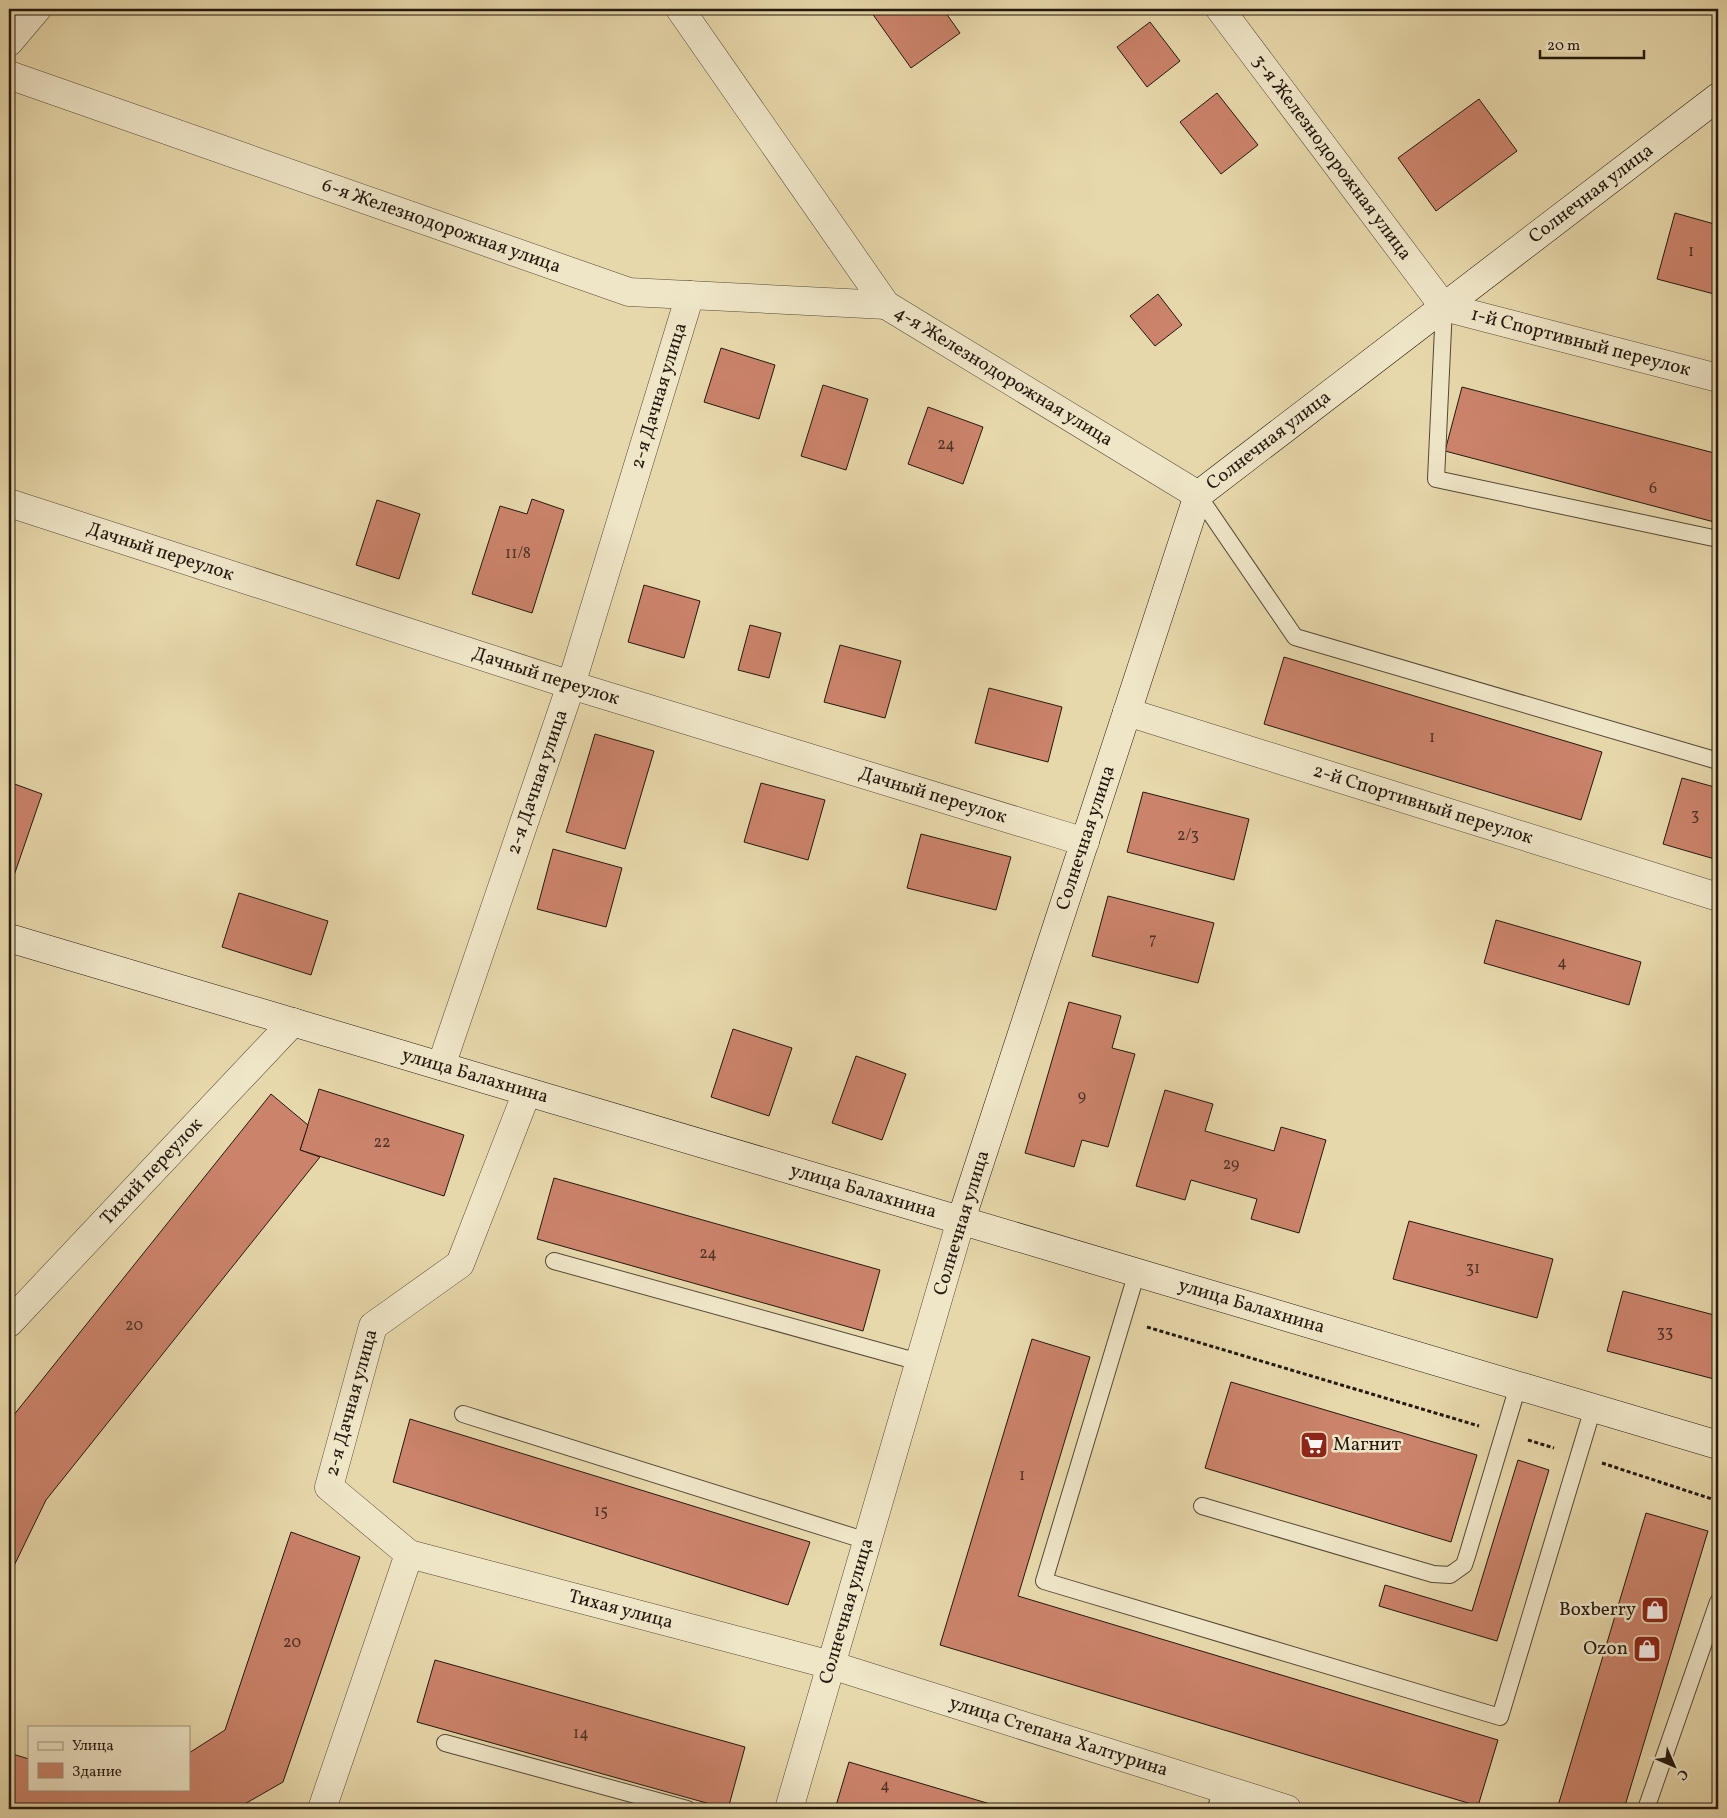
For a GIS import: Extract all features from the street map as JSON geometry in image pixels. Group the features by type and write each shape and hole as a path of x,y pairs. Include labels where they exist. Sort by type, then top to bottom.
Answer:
{"street":[{"path":"9,42 37,9"},
{"name":"4-я Железнодорожная улица","path":"680,9 886,305 1198,495"},
{"name":"3-я Железнодорожная улица","path":"1220,9 1444,307"},
{"name":"6-я Железнодорожная улица","path":"9,75 629,292 886,305"},
{"name":"Солнечная улица","path":"789,1809 961,1220 1198,495 1718,97"},
{"name":"2-я Дачная улица","path":"442,1066 571,685 690,295"},
{"name":"1-й Спортивный переулок","path":"1444,307 1718,378"},
{"name":"Дачный переулок","path":"9,503 571,685 1085,842"},
{"name":"2-й Спортивный переулок","path":"1127,712 1718,897"},
{"name":"улица Балахнина","path":"9,938 1718,1445"},
{"name":"Тихий переулок","path":"9,1322 294,1022"},
{"name":"2-я Дачная улица","path":"409,1554 329,1487 373,1326 460,1264 527,1092"},
{"path":"322,1809 409,1554"},
{"name":"Тихая улица","path":"409,1554 831,1665"},
{"name":"улица Степана Халтурина","path":"831,1665 1219,1799 1287,1809"}],"lane":[{"path":"1444,307 1436,479 1718,538"},
{"path":"1198,495 1294,637 1718,761"},
{"path":"554,1261 919,1362"},
{"path":"1137,1272 1044,1581 1500,1717 1593,1408"},
{"path":"1202,1506 1432,1574 1450,1575 1464,1564 1468,1556 1518,1386"},
{"path":"463,1414 867,1541"},
{"path":"1646,1809 1718,1602"},
{"path":"445,1743 688,1809"}],"path":[{"path":"1123,1320 1579,1455 1718,1501"}],"building":[{"path":"869,9 943,9 960,33 911,68"},
{"path":"1150,22 1180,61 1147,87 1117,47"},
{"path":"1217,93 1258,145 1221,174 1180,122"},
{"path":"1479,99 1517,151 1436,211 1398,158"},
{"path":"1675,213 1718,225 1718,295 1657,279"},
{"path":"1158,294 1182,325 1155,346 1130,316"},
{"path":"721,348 775,365 759,419 704,402"},
{"path":"823,385 868,399 846,470 801,456"},
{"path":"1462,387 1718,454 1718,523 1445,451"},
{"path":"928,407 983,427 963,484 908,464"},
{"path":"532,499 564,510 532,613 472,594 500,506 527,514"},
{"path":"377,500 420,514 399,579 356,565"},
{"path":"644,585 700,601 684,658 628,642"},
{"path":"750,625 781,633 769,678 738,670"},
{"path":"840,645 901,661 885,718 824,702"},
{"path":"1284,657 1602,752 1581,820 1264,724"},
{"path":"989,688 1062,707 1048,762 975,743"},
{"path":"595,734 654,751 625,849 566,832"},
{"path":"1682,778 1718,788 1718,860 1663,844"},
{"path":"9,782 42,794 9,890"},
{"path":"761,783 825,800 808,860 744,842"},
{"path":"1143,792 1249,819 1234,880 1127,852"},
{"path":"921,834 1011,857 996,910 907,888"},
{"path":"553,849 622,868 606,927 537,909"},
{"path":"239,893 328,921 311,975 222,947"},
{"path":"1108,896 1214,923 1198,983 1092,956"},
{"path":"1496,920 1641,962 1629,1005 1484,963"},
{"path":"1069,1002 1121,1016 1112,1048 1135,1054 1108,1147 1082,1140 1074,1167 1025,1153"},
{"path":"733,1029 792,1048 769,1116 711,1097"},
{"path":"856,1056 906,1074 882,1140 832,1123"},
{"path":"319,1089 464,1135 444,1196 300,1150"},
{"path":"1165,1090 1213,1104 1205,1131 1274,1151 1281,1127 1326,1140 1299,1233 1251,1219 1257,1199 1191,1180 1185,1200 1136,1186"},
{"path":"271,1094 308,1125 300,1150 320,1157 46,1500 9,1576 9,1421"},
{"path":"554,1178 880,1270 863,1331 537,1239"},
{"path":"1409,1221 1553,1259 1537,1318 1393,1279"},
{"path":"1623,1291 1718,1316 1718,1362 1714,1379 1607,1351"},
{"path":"1032,1339 1090,1357 1018,1596 1498,1740 1478,1806 940,1645"},
{"path":"1231,1382 1477,1455 1451,1542 1205,1468"},
{"path":"410,1419 810,1542 788,1605 393,1482"},
{"path":"1518,1460 1549,1470 1497,1641 1379,1606 1385,1585 1472,1611"},
{"path":"1646,1513 1708,1531 1624,1809 1557,1809"},
{"path":"291,1532 360,1557 283,1782 236,1809 9,1809 9,1753 28,1759 28,1790 190,1790 190,1752 225,1730"},
{"path":"435,1660 745,1747 728,1809 417,1722"},
{"path":"849,1762 1007,1809 835,1809"}],"place":[{"name":"Магнит","path":"1314,1445"},
{"name":"Boxberry","path":"1655,1610"},
{"name":"Ozon","path":"1647,1649"}]}
